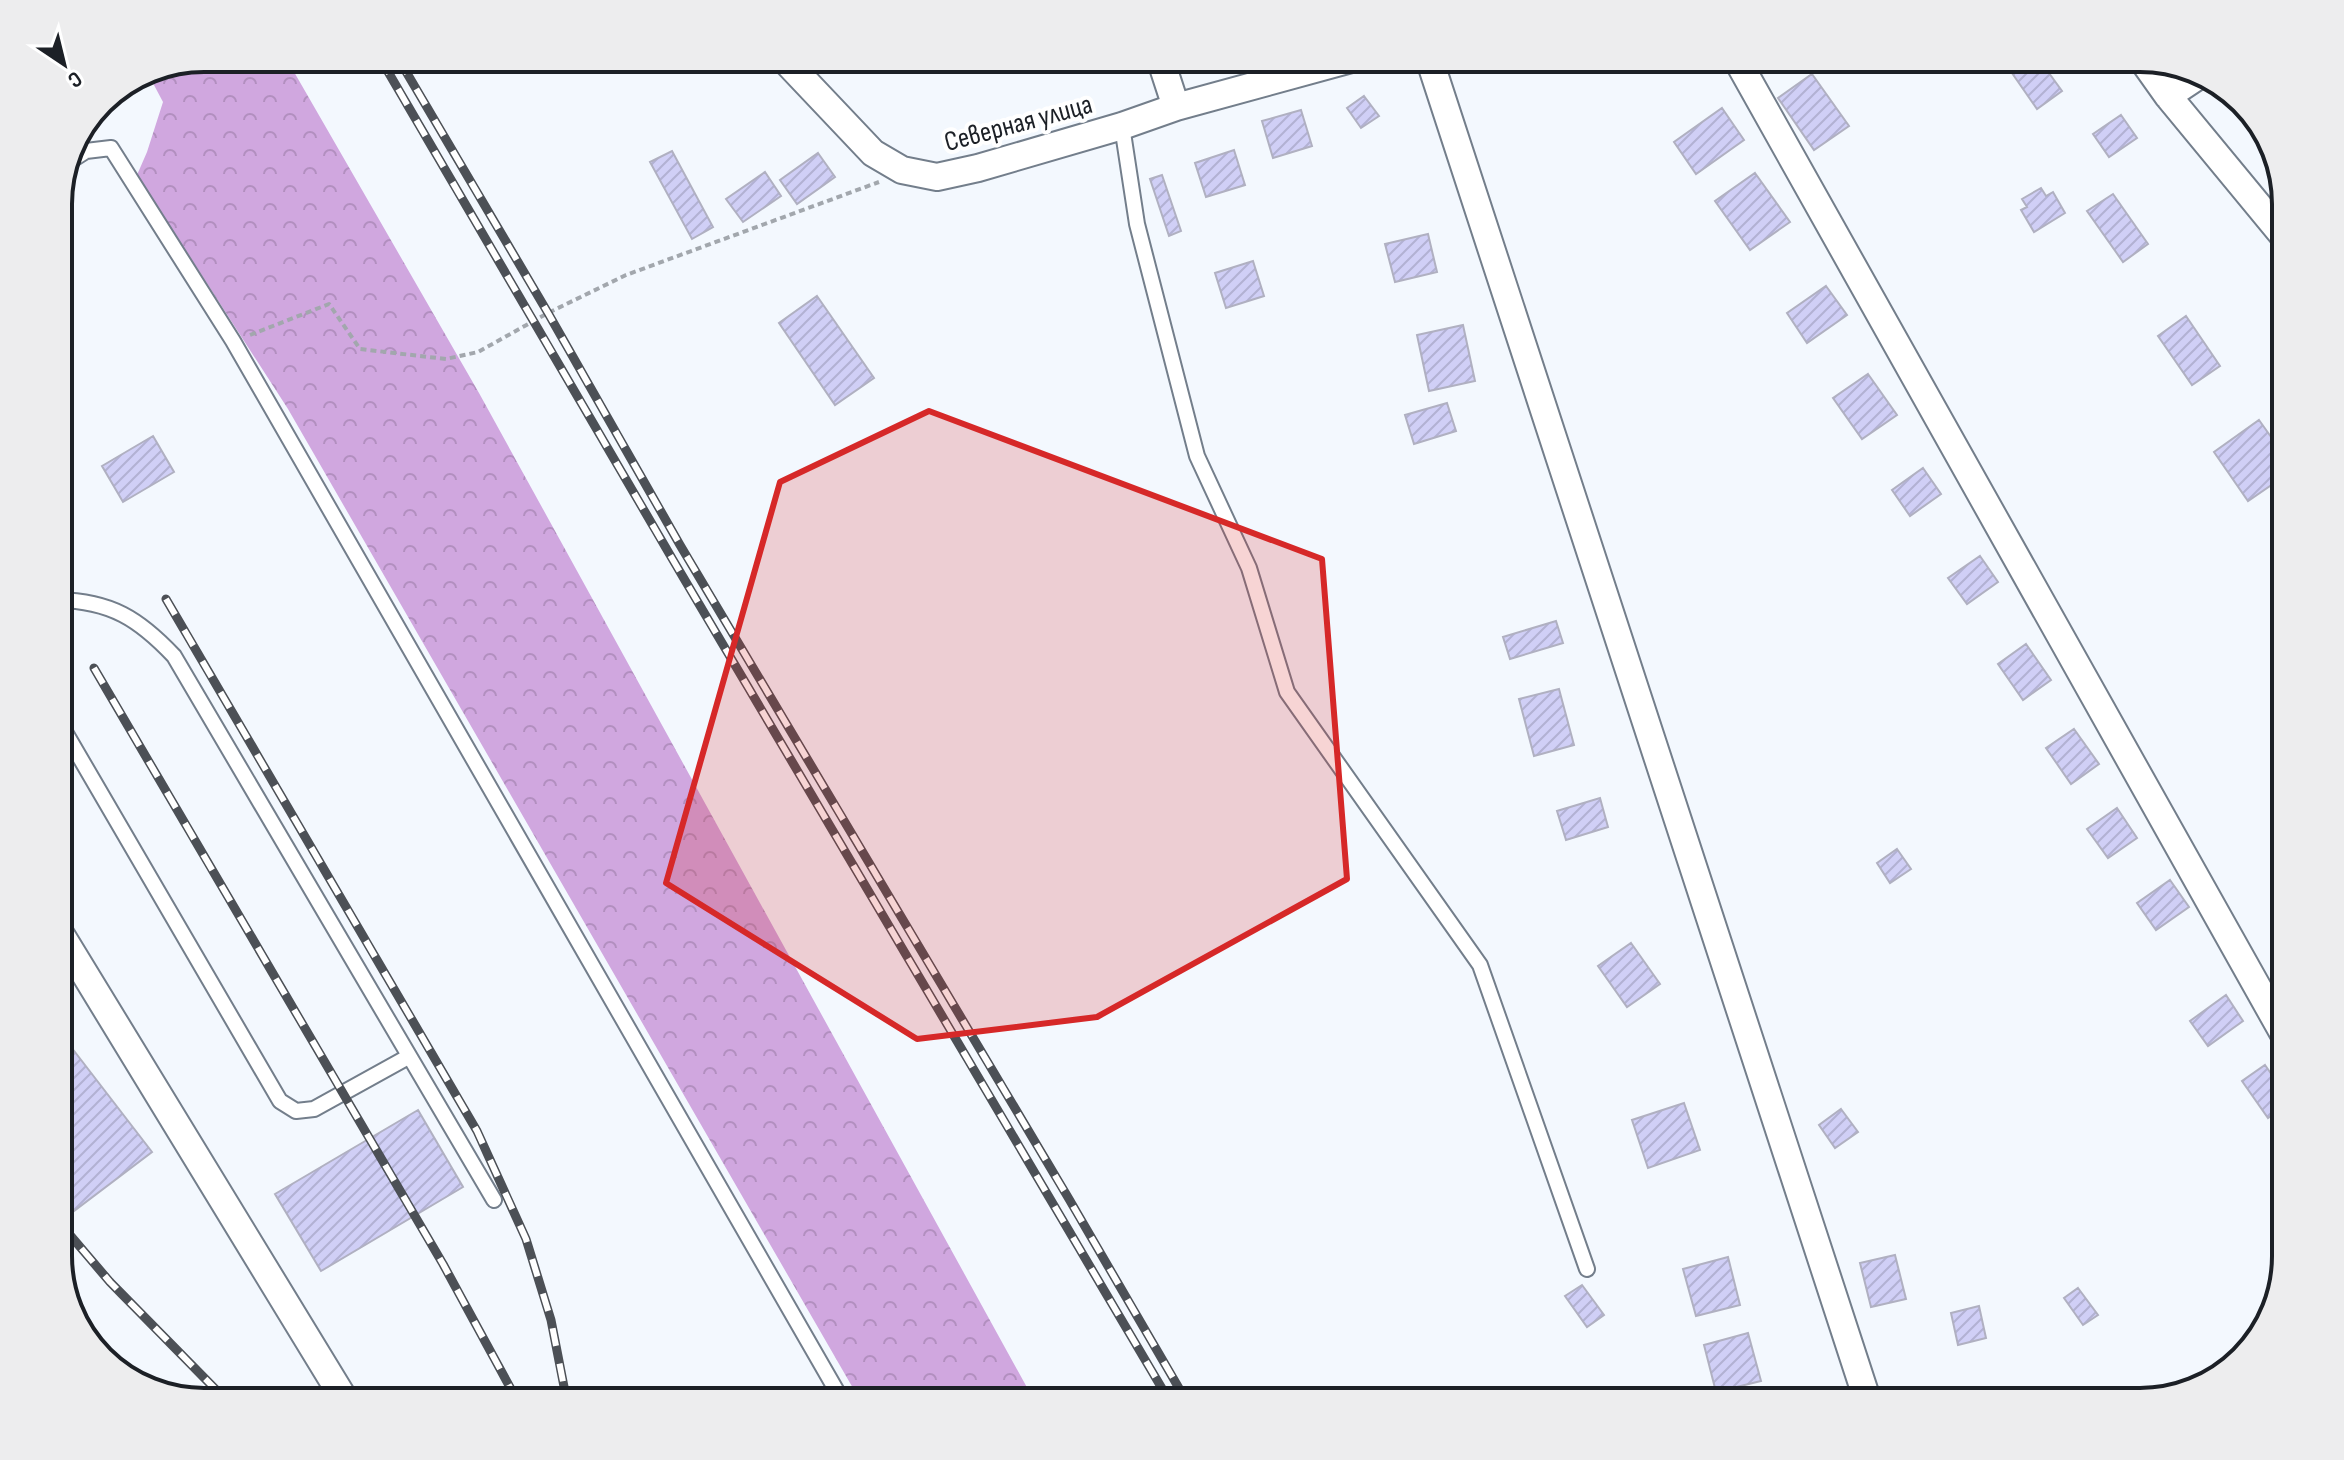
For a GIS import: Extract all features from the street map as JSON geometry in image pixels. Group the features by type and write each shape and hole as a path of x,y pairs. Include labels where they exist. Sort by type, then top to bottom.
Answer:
{"street":[{"name":"Северная улица","path":"796,72 873,153 902,170 937,177 978,168 1176,107 1304,72"},
{"path":"1165,72 1176,107"},
{"path":"1434,72 1863,1388"},
{"path":"1744,72 2272,1013"},
{"path":"2151,73 2272,222"},
{"path":"2168,96 2190,82"},
{"path":"72,953 337,1388"}],"lane":[{"path":"1122,126 1137,224 1197,456 1249,568 1287,692 1480,965 1587,1269"},
{"path":"83,153 111,148 233,341 835,1388"},
{"path":"72,601 84,601 125,614 150,630 174,656 494,1200"},
{"path":"72,744 280,1101 296,1111 314,1109 408,1057"}],"path":[{"path":"233,341 329,304 360,349 446,359 478,352 626,275 863,189 902,170"}],"highlighted area":[{"path":"929,411 1322,559 1347,879 1097,1017 917,1039 666,883 780,482"}],"green space":[{"path":"294,72 479,393 1027,1388 853,1388 288,409 137,175 163,102 153,83 186,73"}],"building":[{"path":"2011,72 2048,72 2062,91 2037,109"},
{"path":"1812,74 1849,126 1814,150 1778,98"},
{"path":"1364,96 1379,116 1361,128 1347,108"},
{"path":"1722,108 1744,140 1696,174 1674,142"},
{"path":"1301,110 1312,146 1273,158 1262,121"},
{"path":"2121,115 2137,138 2109,157 2093,134"},
{"path":"1234,150 1245,185 1206,197 1195,163"},
{"path":"672,151 713,227 692,239 650,162"},
{"path":"818,153 835,177 797,204 780,180"},
{"path":"765,172 781,196 743,222 726,199"},
{"path":"1755,173 1790,222 1750,250 1715,201"},
{"path":"1162,175 1181,231 1169,236 1150,179"},
{"path":"2041,188 2046,196 2053,192 2065,213 2034,232 2021,210 2027,207 2022,199"},
{"path":"2113,194 2148,244 2123,262 2087,211"},
{"path":"1428,234 1437,272 1395,282 1385,244"},
{"path":"1253,261 1264,296 1226,308 1215,273"},
{"path":"1826,286 1847,315 1807,343 1787,313"},
{"path":"817,296 874,378 835,405 779,323"},
{"path":"2186,316 2220,366 2192,385 2158,336"},
{"path":"1463,325 1475,381 1429,391 1417,335"},
{"path":"1868,374 1897,415 1862,439 1833,398"},
{"path":"1447,403 1456,431 1414,444 1405,415"},
{"path":"2259,420 2272,438 2272,485 2248,501 2214,452"},
{"path":"153,436 174,472 123,502 102,466"},
{"path":"1923,468 1941,494 1910,516 1892,490"},
{"path":"1980,556 1998,582 1967,604 1948,578"},
{"path":"1556,621 1563,643 1510,659 1503,637"},
{"path":"2026,644 2051,680 2023,700 1998,664"},
{"path":"1559,689 1574,745 1534,756 1519,699"},
{"path":"2074,729 2099,764 2071,784 2046,748"},
{"path":"1600,798 1608,827 1566,840 1557,811"},
{"path":"2117,808 2137,838 2108,858 2087,829"},
{"path":"1897,849 1911,869 1890,883 1877,863"},
{"path":"2170,880 2189,907 2156,930 2137,903"},
{"path":"1631,943 1660,984 1627,1007 1598,966"},
{"path":"2226,995 2243,1021 2208,1046 2190,1021"},
{"path":"72,1048 152,1152 72,1212"},
{"path":"2265,1065 2272,1075 2272,1115 2268,1118 2242,1081"},
{"path":"1684,1103 1700,1150 1648,1168 1632,1120"},
{"path":"1841,1109 1858,1132 1835,1148 1819,1125"},
{"path":"418,1110 463,1187 321,1271 275,1194"},
{"path":"1895,1255 1906,1299 1871,1307 1860,1263"},
{"path":"1728,1257 1740,1305 1696,1316 1683,1269"},
{"path":"1582,1285 1604,1315 1587,1327 1565,1296"},
{"path":"2078,1288 2098,1315 2083,1325 2064,1298"},
{"path":"1979,1306 1986,1338 1958,1345 1951,1313"},
{"path":"1748,1333 1761,1381 1732,1388 1715,1388 1704,1345"}],"railway":[{"path":"388,72 1162,1388"},
{"path":"406,72 680,545 1179,1388"},
{"path":"166,599 477,1131 526,1239 551,1320 564,1388"},
{"path":"94,668 443,1264 510,1388"},
{"path":"72,1237 110,1282 214,1388"}]}
